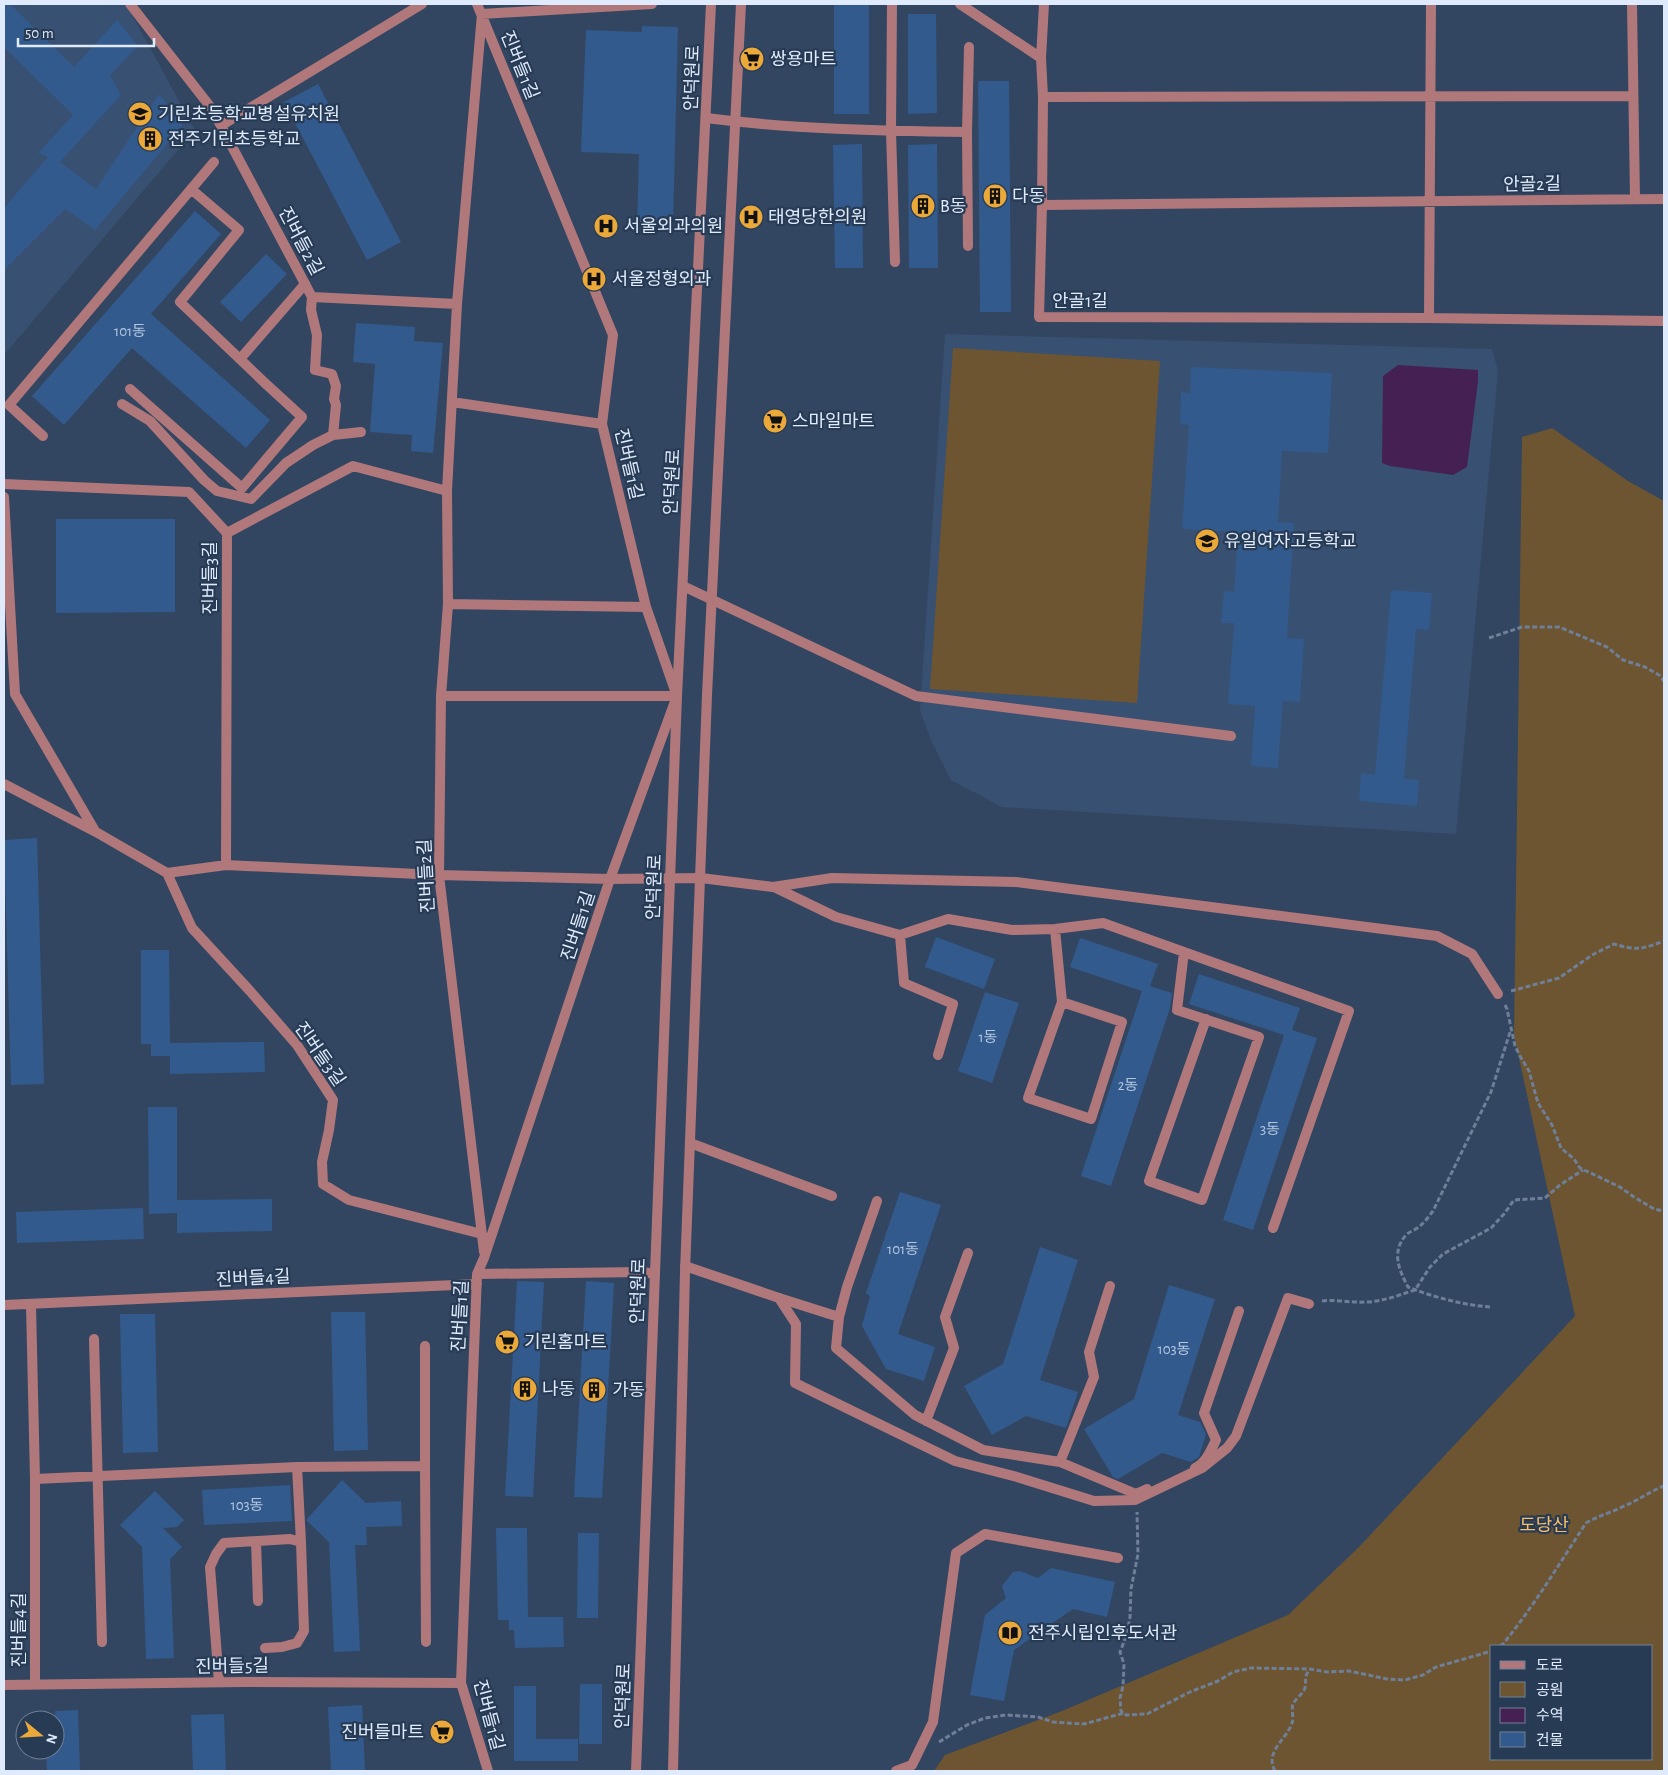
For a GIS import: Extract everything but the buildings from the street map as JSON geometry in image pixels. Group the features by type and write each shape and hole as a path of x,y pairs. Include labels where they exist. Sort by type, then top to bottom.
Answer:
{"street":[{"name":"진버들2길","path":"130,4 212,109 222,125 312,297 457,304"},
{"path":"222,125 422,4"},
{"name":"진버들1길","path":"477,4 613,335 602,424 646,607 677,696 610,879 477,1279 461,1683 488,1771"},
{"path":"482,14 652,4"},
{"name":"안덕원로","path":"636,1771 677,696 711,4"},
{"path":"673,1771 685,1266 712,599 741,4"},
{"path":"892,4 890,131 895,262"},
{"path":"960,4 1041,58"},
{"name":"안골1길","path":"1044,4 1041,58 1043,97 1039,317 1429,318"},
{"path":"1431,4 1429,318 1664,321"},
{"path":"1632,4 1635,199"},
{"name":"진버들2길","path":"482,14 457,304 447,491 448,604 441,696 439,875 484,1258"},
{"path":"968,246 967,132 969,47"},
{"path":"1043,97 1633,96"},
{"path":"706,118 736,122 890,131 967,132"},
{"path":"43,436 9,405 214,162"},
{"path":"130,388 242,488 302,417 180,302 239,230 191,189"},
{"name":"안골2길","path":"1042,204 1664,199"},
{"path":"240,359 305,284"},
{"path":"312,297 311,310 317,335 315,370 332,374 336,386 334,435"},
{"path":"452,402 602,424"},
{"path":"122,404 150,421 204,480 217,491 251,498 286,463 313,445 334,435 361,432"},
{"path":"227,533 353,466 447,491"},
{"name":"진버들3길","path":"4,484 189,492 227,533 226,865"},
{"path":"4,497 15,694 96,832"},
{"path":"683,586 916,696 1231,736"},
{"path":"448,604 646,607"},
{"path":"441,696 677,696"},
{"path":"4,784 96,832 167,873 226,865 439,875"},
{"name":"진버들3길","path":"167,873 192,928 297,1045 333,1100 322,1162 323,1184 349,1200 482,1234"},
{"name":"진버들1길","path":"439,875 610,879"},
{"path":"610,879 701,878 773,887 832,878 1016,882 1437,936 1472,954 1498,994"},
{"path":"773,887 836,917 900,935 948,919 1012,930 1055,929 1103,923 1349,1010 1273,1228"},
{"path":"1055,929 1062,1002 1028,1098 1090,1119 1122,1022 1062,1002"},
{"path":"900,935 904,983 953,1004 938,1055"},
{"path":"1184,952 1178,1010 1206,1019 1259,1037 1202,1200 1149,1181 1206,1019"},
{"path":"690,1142 832,1196"},
{"path":"877,1201 847,1287 839,1317 836,1348 915,1415 983,1450 1060,1462 1136,1494 1198,1466 1208,1456 1216,1440 1204,1414 1239,1311"},
{"path":"926,1421 954,1348 945,1318 968,1253"},
{"path":"685,1266 839,1317"},
{"name":"진버들4길","path":"4,1305 477,1279 643,1272 655,1274"},
{"path":"1060,1462 1094,1377 1088,1352 1110,1286"},
{"path":"779,1298 796,1324 795,1383 955,1461 1017,1477 1094,1501 1136,1500 1202,1468 1227,1448 1236,1436 1288,1298 1309,1304"},
{"name":"진버들4길","path":"31,1304 35,1479 35,1685"},
{"path":"94,1339 102,1642"},
{"path":"425,1346 426,1642"},
{"path":"35,1479 297,1467 425,1466"},
{"path":"265,1648 282,1647 297,1643 304,1631 297,1467"},
{"path":"896,1771 912,1765 932,1722 956,1553 985,1534 1118,1558"},
{"path":"219,1682 210,1568 216,1554 224,1543 290,1539 301,1542"},
{"path":"256,1541 258,1601"},
{"name":"진버들5길","path":"4,1685 219,1682 461,1683"}],"path":[{"path":"1489,638 1522,627 1559,626 1607,647 1623,660 1645,667 1659,675 1664,681"},
{"path":"1664,941 1644,948 1630,949 1614,944 1592,954 1559,978 1498,994 1507,1009 1520,1056 1529,1071 1538,1103 1552,1126 1561,1148 1584,1170 1620,1187 1654,1209 1664,1212"},
{"path":"1490,1307 1469,1304 1408,1287 1397,1260 1399,1246 1407,1234 1421,1226 1433,1210 1491,1092 1512,1029"},
{"path":"1309,1304 1329,1300 1365,1302 1384,1300 1415,1290 1430,1268 1443,1254 1491,1228 1514,1200 1545,1198 1560,1185 1584,1170"},
{"path":"1502,1645 1526,1616 1586,1523 1664,1486"},
{"path":"1140,1498 1136,1517 1138,1554 1131,1589 1130,1617 1127,1634 1120,1652 1124,1664 1120,1711 1126,1716 1147,1714 1190,1692 1218,1681 1233,1672 1251,1668 1349,1672 1405,1680 1436,1667 1490,1652"},
{"path":"1275,1771 1272,1759 1276,1746 1287,1734 1292,1723 1292,1705 1305,1688 1304,1677 1310,1669"},
{"path":"919,1751 930,1750 942,1740 967,1725 985,1718 1006,1716 1038,1717 1053,1722 1084,1724 1124,1713"}],"shaded area":[{"path":"4,4 126,4 195,130 4,355"},
{"name":"유일여자고등학교","path":"945,334 1492,349 1498,371 1456,834 1002,807 951,780 932,742 920,711"}],"green space":[{"path":"953,348 1160,361 1137,703 930,689"},
{"name":"도당산","path":"1552,428 1628,481 1664,501 1664,1770 934,1771 945,1755 1062,1711 1288,1615 1360,1546 1575,1316 1514,1035 1522,437"}],"water":[{"path":"1398,365 1478,370 1467,467 1453,475 1390,466 1382,463 1383,376"}],"place":[{"name":"쌍용마트","path":"752,59"},
{"name":"기린초등학교병설유치원","path":"140,114"},
{"name":"전주기린초등학교","path":"150,139"},
{"name":"다동","path":"995,196"},
{"name":"B동","path":"923,206"},
{"name":"태영당한의원","path":"751,217"},
{"name":"서울외과의원","path":"606,226"},
{"name":"서울정형외과","path":"594,279"},
{"name":"스마일마트","path":"775,421"},
{"name":"유일여자고등학교","path":"1207,541"},
{"name":"기린홈마트","path":"507,1342"},
{"name":"나동","path":"525,1389"},
{"name":"가동","path":"594,1390"},
{"name":"전주시립인후도서관","path":"1010,1633"},
{"name":"진버들마트","path":"442,1732"}]}
